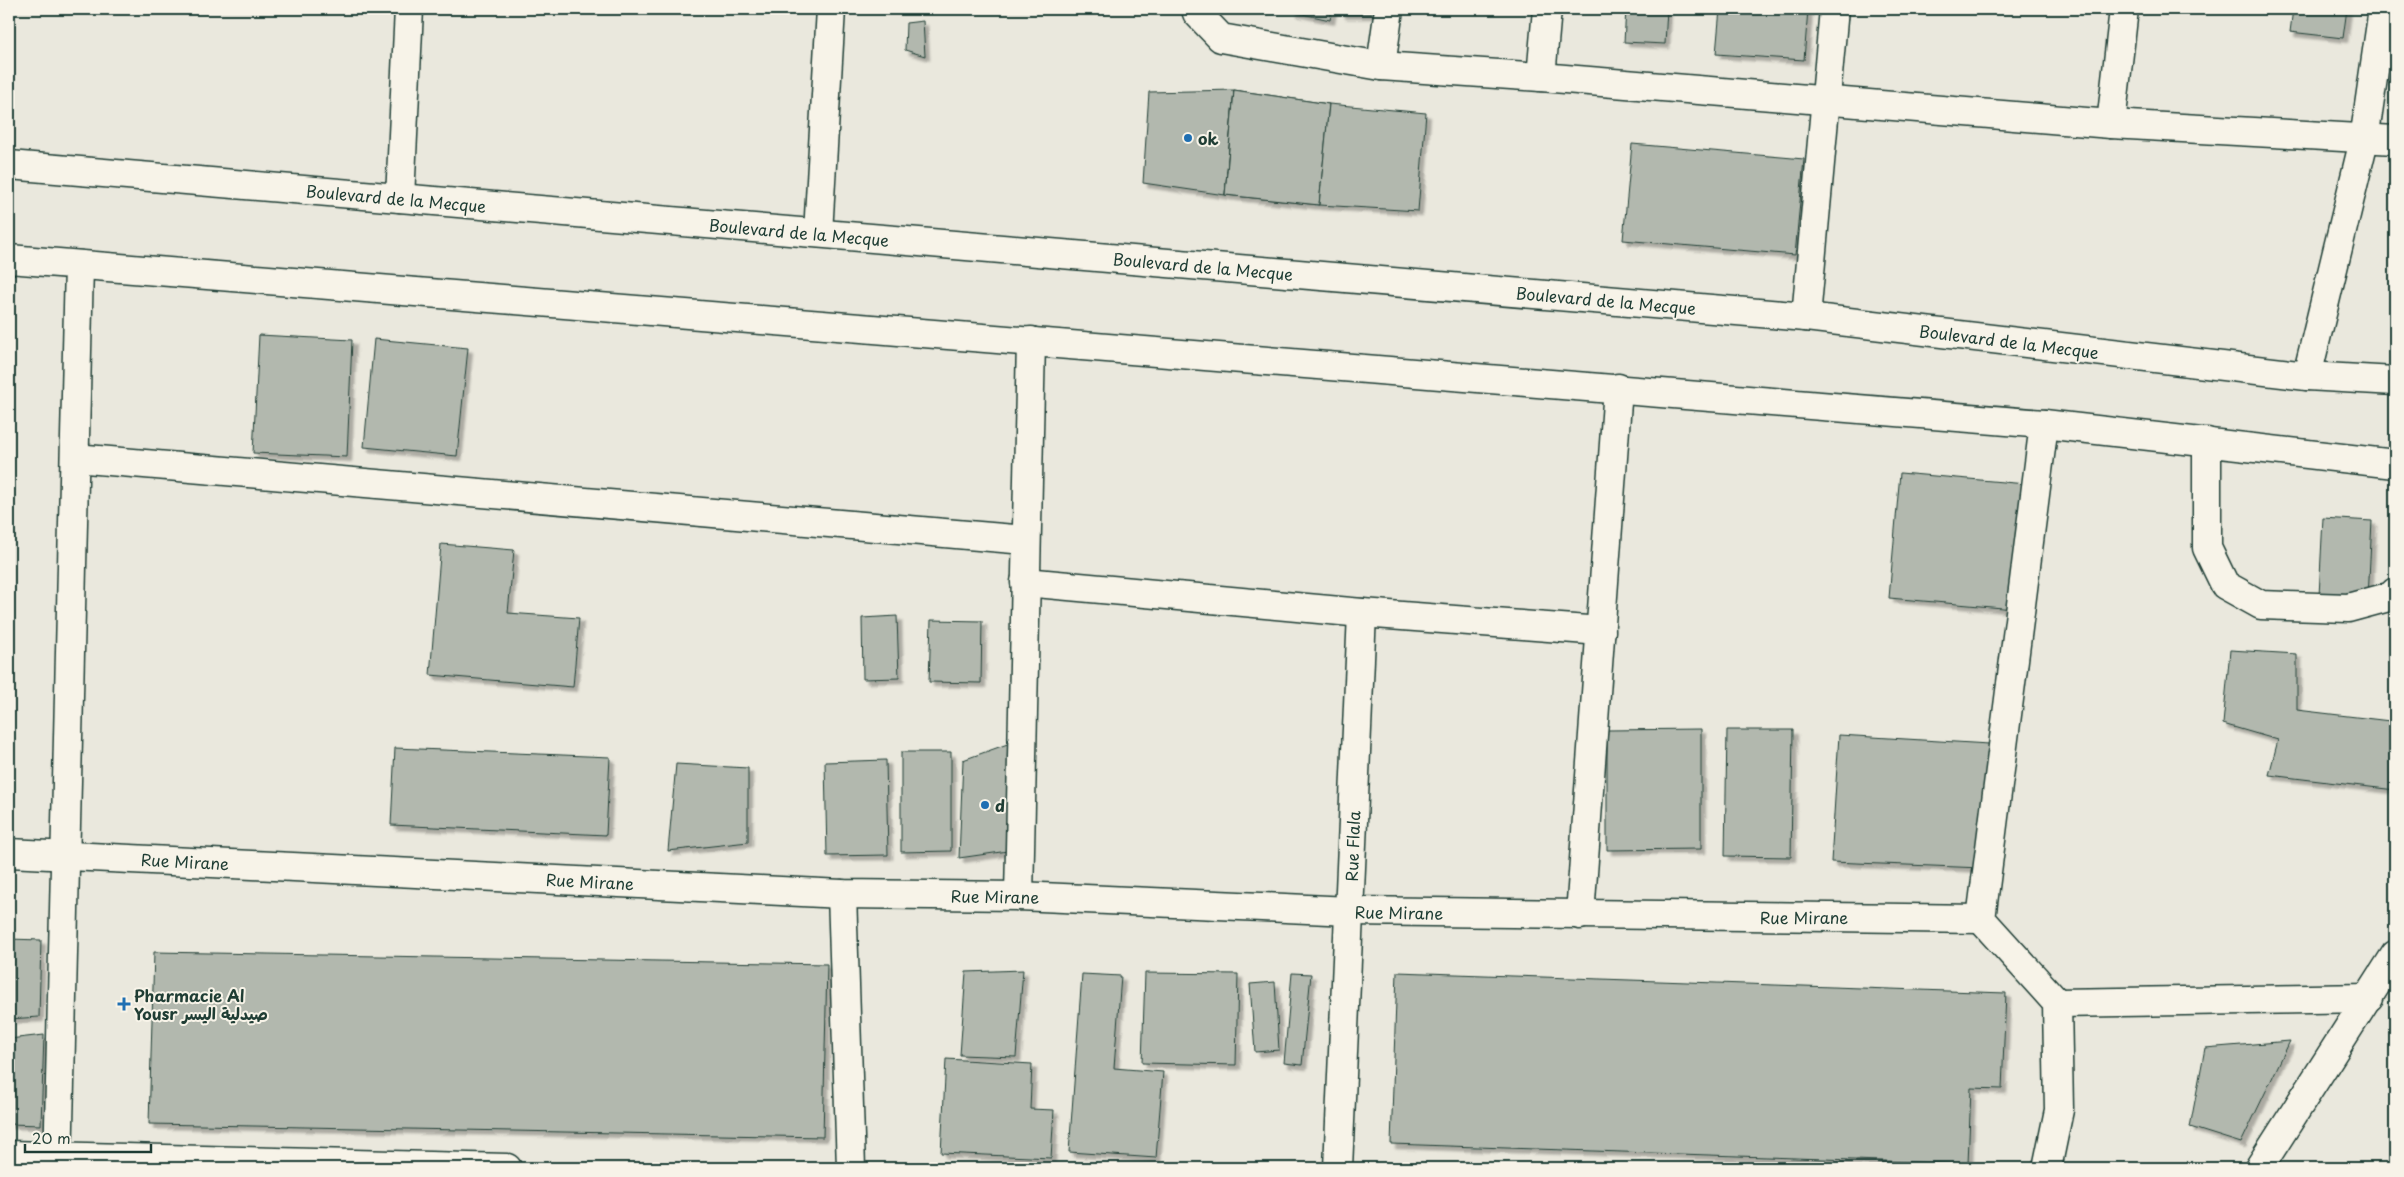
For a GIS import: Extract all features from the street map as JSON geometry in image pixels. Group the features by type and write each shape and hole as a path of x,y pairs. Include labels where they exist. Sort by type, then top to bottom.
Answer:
{"street":[{"path":"400,198 409,9"},
{"path":"818,233 831,9"},
{"path":"1196,9 1197,13 1221,38 1381,66 1541,77 2111,124 2364,140 2395,140"},
{"path":"1381,66 1389,9"},
{"path":"1541,77 1547,9"},
{"path":"1806,317 1834,9"},
{"path":"2111,124 2124,9"},
{"path":"2307,376 2364,140 2383,9"},
{"name":"Boulevard de la Mecque","path":"9,165 1806,317 2307,376 2395,382"},
{"path":"9,259 2044,424 2395,464"},
{"path":"58,1163 79,265"},
{"path":"1020,896 1031,341"},
{"path":"1580,915 1618,388"},
{"path":"2044,424 1981,919 2057,1003 2059,1110 2047,1168"},
{"path":"2207,442 2207,548 2225,585 2261,605 2348,608 2392,596 2395,592"},
{"path":"74,458 1026,540"},
{"path":"1025,582 1362,613 1601,631"},
{"name":"Rue Flala","path":"1338,1168 1362,613"},
{"name":"Rue Mirane","path":"9,853 65,854 842,894 1020,896 1350,911 1981,919"},
{"path":"842,894 850,1168"},
{"path":"2259,1168 2395,956"},
{"path":"2057,1003 2369,998"},
{"path":"9,1155 58,1163 507,1168"}],"building":[{"path":"1293,9 1332,9 1330,20 1293,12"},
{"path":"1341,9 1389,9 1388,14 1341,14"},
{"path":"1626,9 1667,9 1665,44 1624,42"},
{"path":"1720,9 1808,9 1804,60 1716,54"},
{"path":"2293,9 2347,9 2343,38 2290,32"},
{"path":"923,21 925,56 905,50 906,23"},
{"name":"ok","path":"1234,90 1225,195 1143,183 1149,92"},
{"path":"1234,90 1329,104 1319,205 1225,195"},
{"path":"1234,90 1329,104 1319,205 1225,195"},
{"path":"1329,104 1426,113 1418,211 1319,205"},
{"path":"1632,144 1804,159 1795,255 1623,240"},
{"path":"259,335 352,340 347,457 253,453"},
{"path":"374,339 468,348 457,456 364,447"},
{"path":"1900,473 2026,484 2014,609 1889,598"},
{"path":"2323,518 2372,521 2368,598 2319,596"},
{"path":"441,544 514,550 508,613 579,618 573,687 430,675"},
{"path":"897,616 899,678 863,679 862,618"},
{"path":"931,620 982,621 981,683 929,682"},
{"path":"2230,650 2297,654 2297,710 2390,721 2395,686 2395,790 2269,775 2278,740 2223,724"},
{"path":"1701,729 1701,849 1607,850 1607,730"},
{"path":"1727,730 1793,730 1791,857 1725,856"},
{"path":"1839,735 1989,744 1982,868 1831,862"},
{"name":"d","path":"1013,742 1008,851 959,858 963,760"},
{"path":"395,748 610,757 606,835 391,825"},
{"path":"901,752 951,752 951,851 901,852"},
{"path":"886,760 888,855 827,856 825,762"},
{"path":"676,764 748,768 748,842 668,851"},
{"path":"9,939 41,940 39,1017 9,1019"},
{"path":"154,952 827,964 823,1137 149,1124"},
{"path":"1023,970 1016,1057 960,1055 966,972"},
{"path":"1397,972 2006,993 2002,1089 1971,1088 1968,1164 1391,1144"},
{"path":"1145,973 1238,974 1236,1065 1142,1063"},
{"path":"1292,973 1311,974 1302,1065 1284,1063"},
{"path":"1082,974 1121,976 1114,1068 1163,1072 1156,1158 1069,1152"},
{"path":"1275,982 1279,1050 1255,1052 1250,984"},
{"path":"44,1035 41,1125 9,1124 9,1039"},
{"path":"2290,1041 2241,1143 2190,1127 2205,1048"},
{"path":"946,1059 1032,1064 1030,1109 1054,1110 1051,1158 941,1153"}],"place":[{"name":"ok","path":"1188,138"},
{"name":"d","path":"985,805"},
{"name":"Pharmacie Al Yousr صيدلية اليسر","path":"124,1004"}]}
